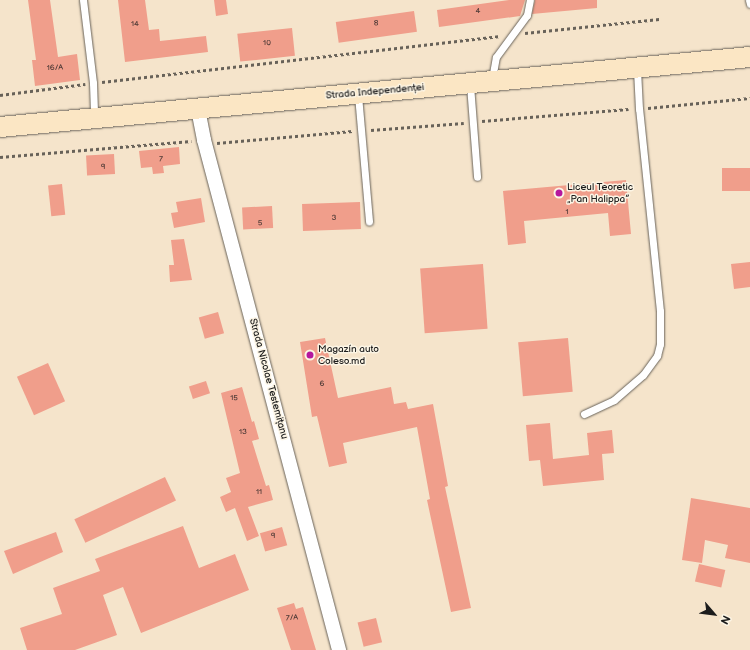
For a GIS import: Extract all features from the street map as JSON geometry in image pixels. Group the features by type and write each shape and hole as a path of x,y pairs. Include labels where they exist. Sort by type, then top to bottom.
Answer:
{"main road":[{"name":"Strada Independenței","path":"0,128 750,57"}],"street":[{"name":"Strada Nicolae Testemițanu","path":"198,109 204,140 339,650"}],"lane":[{"path":"83,0 94,83 94,119"},
{"path":"492,81 496,57 527,15 530,0"},
{"path":"749,0 750,4"},
{"path":"584,414 614,400 643,375 657,356 660,344 660,311 639,109 637,67"},
{"path":"470,83 477,176"},
{"path":"357,94 369,222"}],"path":[{"path":"0,95 659,18"},
{"path":"0,157 204,140 213,143 360,130 639,109 750,98"}],"building":[{"path":"28,0 50,0 58,57 77,54 80,80 35,86 32,60 36,60"},
{"path":"118,0 145,0 149,30 159,29 160,41 206,36 208,52 125,62"},
{"path":"214,0 226,0 228,14 216,16"},
{"path":"509,0 525,0 520,16 439,27 437,10"},
{"path":"535,0 597,0 597,8 532,14"},
{"path":"414,11 417,32 339,43 336,22"},
{"path":"292,28 295,56 240,62 237,34"},
{"path":"179,147 180,164 163,166 164,173 153,174 152,167 141,168 139,151"},
{"path":"114,154 115,174 87,175 86,155"},
{"path":"722,168 750,168 750,191 722,191"},
{"path":"626,180 631,234 610,236 608,213 524,221 526,243 508,245 503,191"},
{"path":"62,184 65,215 51,216 48,185"},
{"path":"201,198 205,222 174,228 171,213 178,212 176,202"},
{"path":"360,202 361,229 303,231 302,204"},
{"path":"272,206 273,228 243,230 242,208"},
{"path":"184,239 192,280 170,282 169,265 174,265 171,240"},
{"path":"750,262 750,287 734,289 731,264"},
{"path":"483,264 488,329 425,333 420,268"},
{"path":"218,312 224,333 205,339 199,318"},
{"path":"325,338 338,398 391,387 394,404 406,402 408,409 433,404 448,486 445,487 471,608 451,612 427,500 430,499 417,427 343,443 347,463 329,467 317,416 312,417 300,342"},
{"path":"568,338 573,392 523,396 518,342"},
{"path":"48,363 65,401 34,415 17,377"},
{"path":"206,381 210,393 193,399 189,387"},
{"path":"242,387 252,422 254,421 259,439 252,441 266,486 269,485 273,500 248,507 259,536 247,541 235,508 226,512 220,497 231,492 226,478 240,473 221,393"},
{"path":"550,423 553,459 589,455 587,433 612,430 614,453 602,454 604,480 543,486 540,460 529,461 526,425"},
{"path":"165,477 176,501 85,543 74,519"},
{"path":"691,498 750,508 750,563 725,558 728,545 705,540 702,563 682,560"},
{"path":"183,526 199,568 235,554 249,590 141,633 123,587 103,595 117,635 75,650 27,650 20,628 62,614 53,588 100,571 95,559"},
{"path":"282,527 287,545 265,552 260,533"},
{"path":"56,532 63,552 13,574 4,551"},
{"path":"699,564 725,570 721,588 695,582"},
{"path":"294,603 296,609 303,607 316,650 291,650 277,608"},
{"path":"376,618 382,642 364,647 358,623"}],"place":[{"name":"Liceul Teoretic „Pan Halippa”","path":"559,193"},
{"name":"Magazín auto Coleso.md","path":"310,355"}]}
